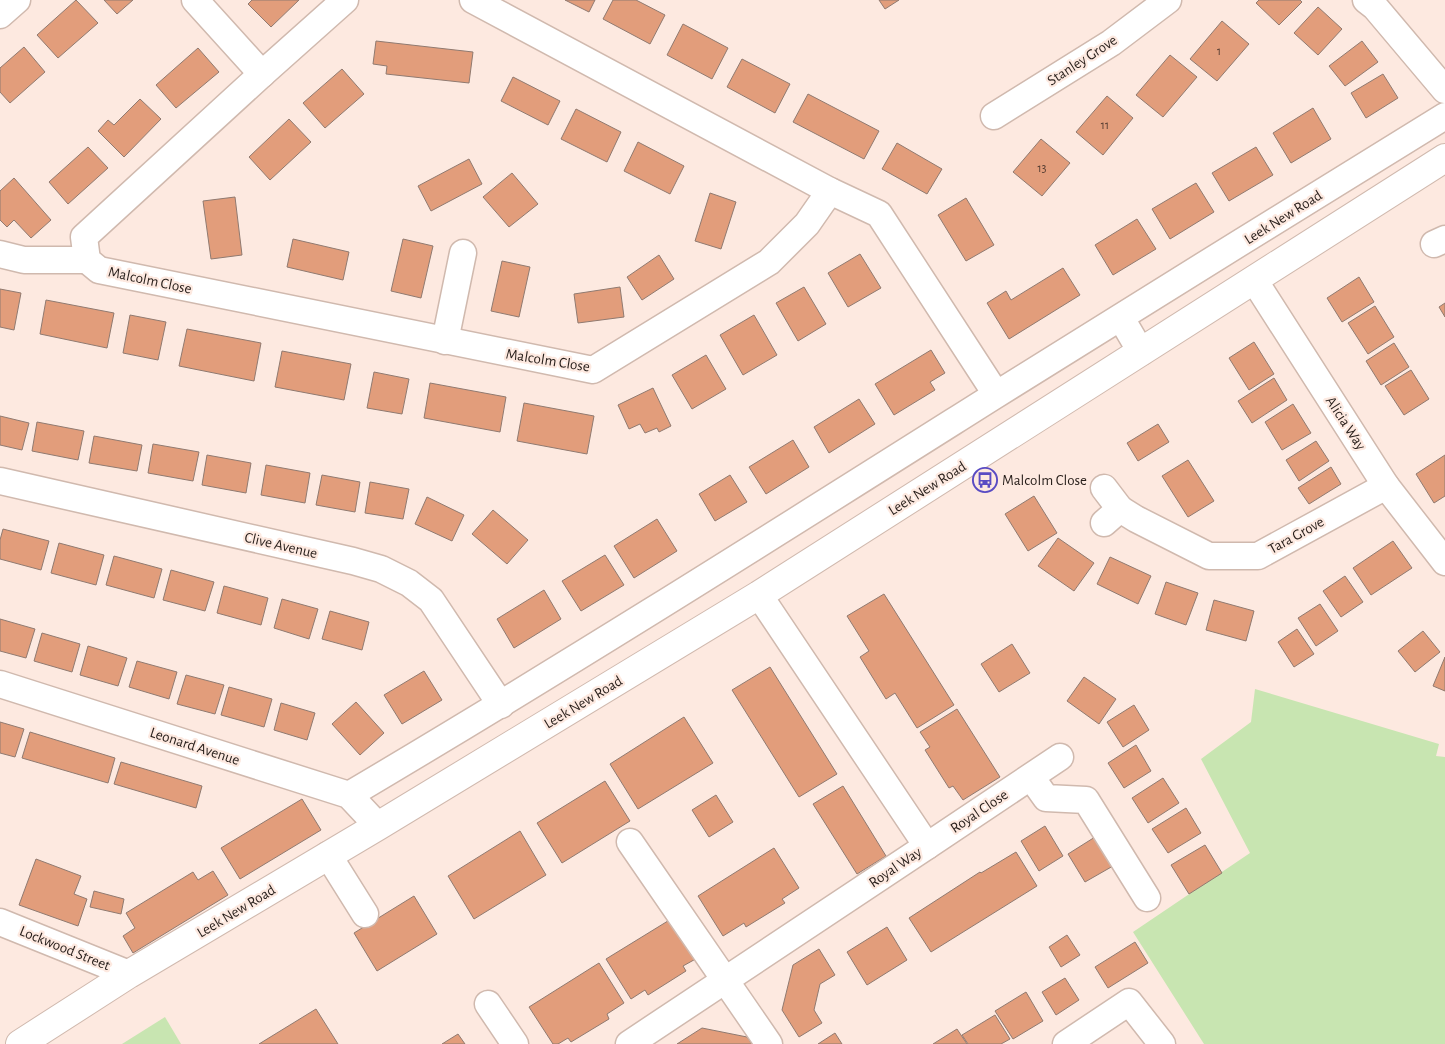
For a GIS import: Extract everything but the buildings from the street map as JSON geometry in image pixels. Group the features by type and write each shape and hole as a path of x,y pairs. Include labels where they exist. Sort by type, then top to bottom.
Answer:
{"highway":[{"name":"Leek New Road","path":"20,1044 129,974 378,826 759,595 1445,158"}],"street":[{"path":"0,15 17,0"},
{"path":"195,0 262,74"},
{"path":"0,254 24,260 87,260 84,237 345,0"},
{"path":"473,0 830,191 879,214 996,394"},
{"name":"Stanley Grove","path":"994,116 1111,43 1168,0"},
{"path":"1366,0 1376,7 1445,90"},
{"name":"Leek New Road","path":"349,795 501,705 996,394 1445,116"},
{"name":"Malcolm Close","path":"87,260 99,270 594,370 770,262 807,224 830,191"},
{"path":"445,341 463,253"},
{"name":"Alicia Way","path":"1254,280 1386,486 1440,548"},
{"path":"1121,318 1141,352"},
{"name":"Clive Avenue","path":"0,481 381,569 409,583 431,600 501,705"},
{"name":"Tara Grove","path":"1104,488 1112,516 1136,519 1209,556 1258,556 1386,486"},
{"name":"Royal Way","path":"629,1044 927,846 759,595"},
{"name":"Leonard Avenue","path":"0,684 349,795 378,826"},
{"name":"Royal Close","path":"927,846 1060,757"},
{"path":"1031,776 1046,798 1086,800 1147,898"},
{"path":"630,842 769,1044"},
{"path":"328,855 365,914"},
{"name":"Lockwood Street","path":"0,922 129,974"},
{"path":"1066,1044 1129,1002 1162,1044"},
{"path":"488,1004 515,1044"}],"green space":[{"path":"1255,689 1439,744 1436,756 1445,757 1445,1044 1204,1044 1133,932 1250,853 1201,759 1251,722"},
{"path":"165,1017 181,1044 122,1044"}],"place":[{"name":"Malcolm Close","path":"985,480"}]}
